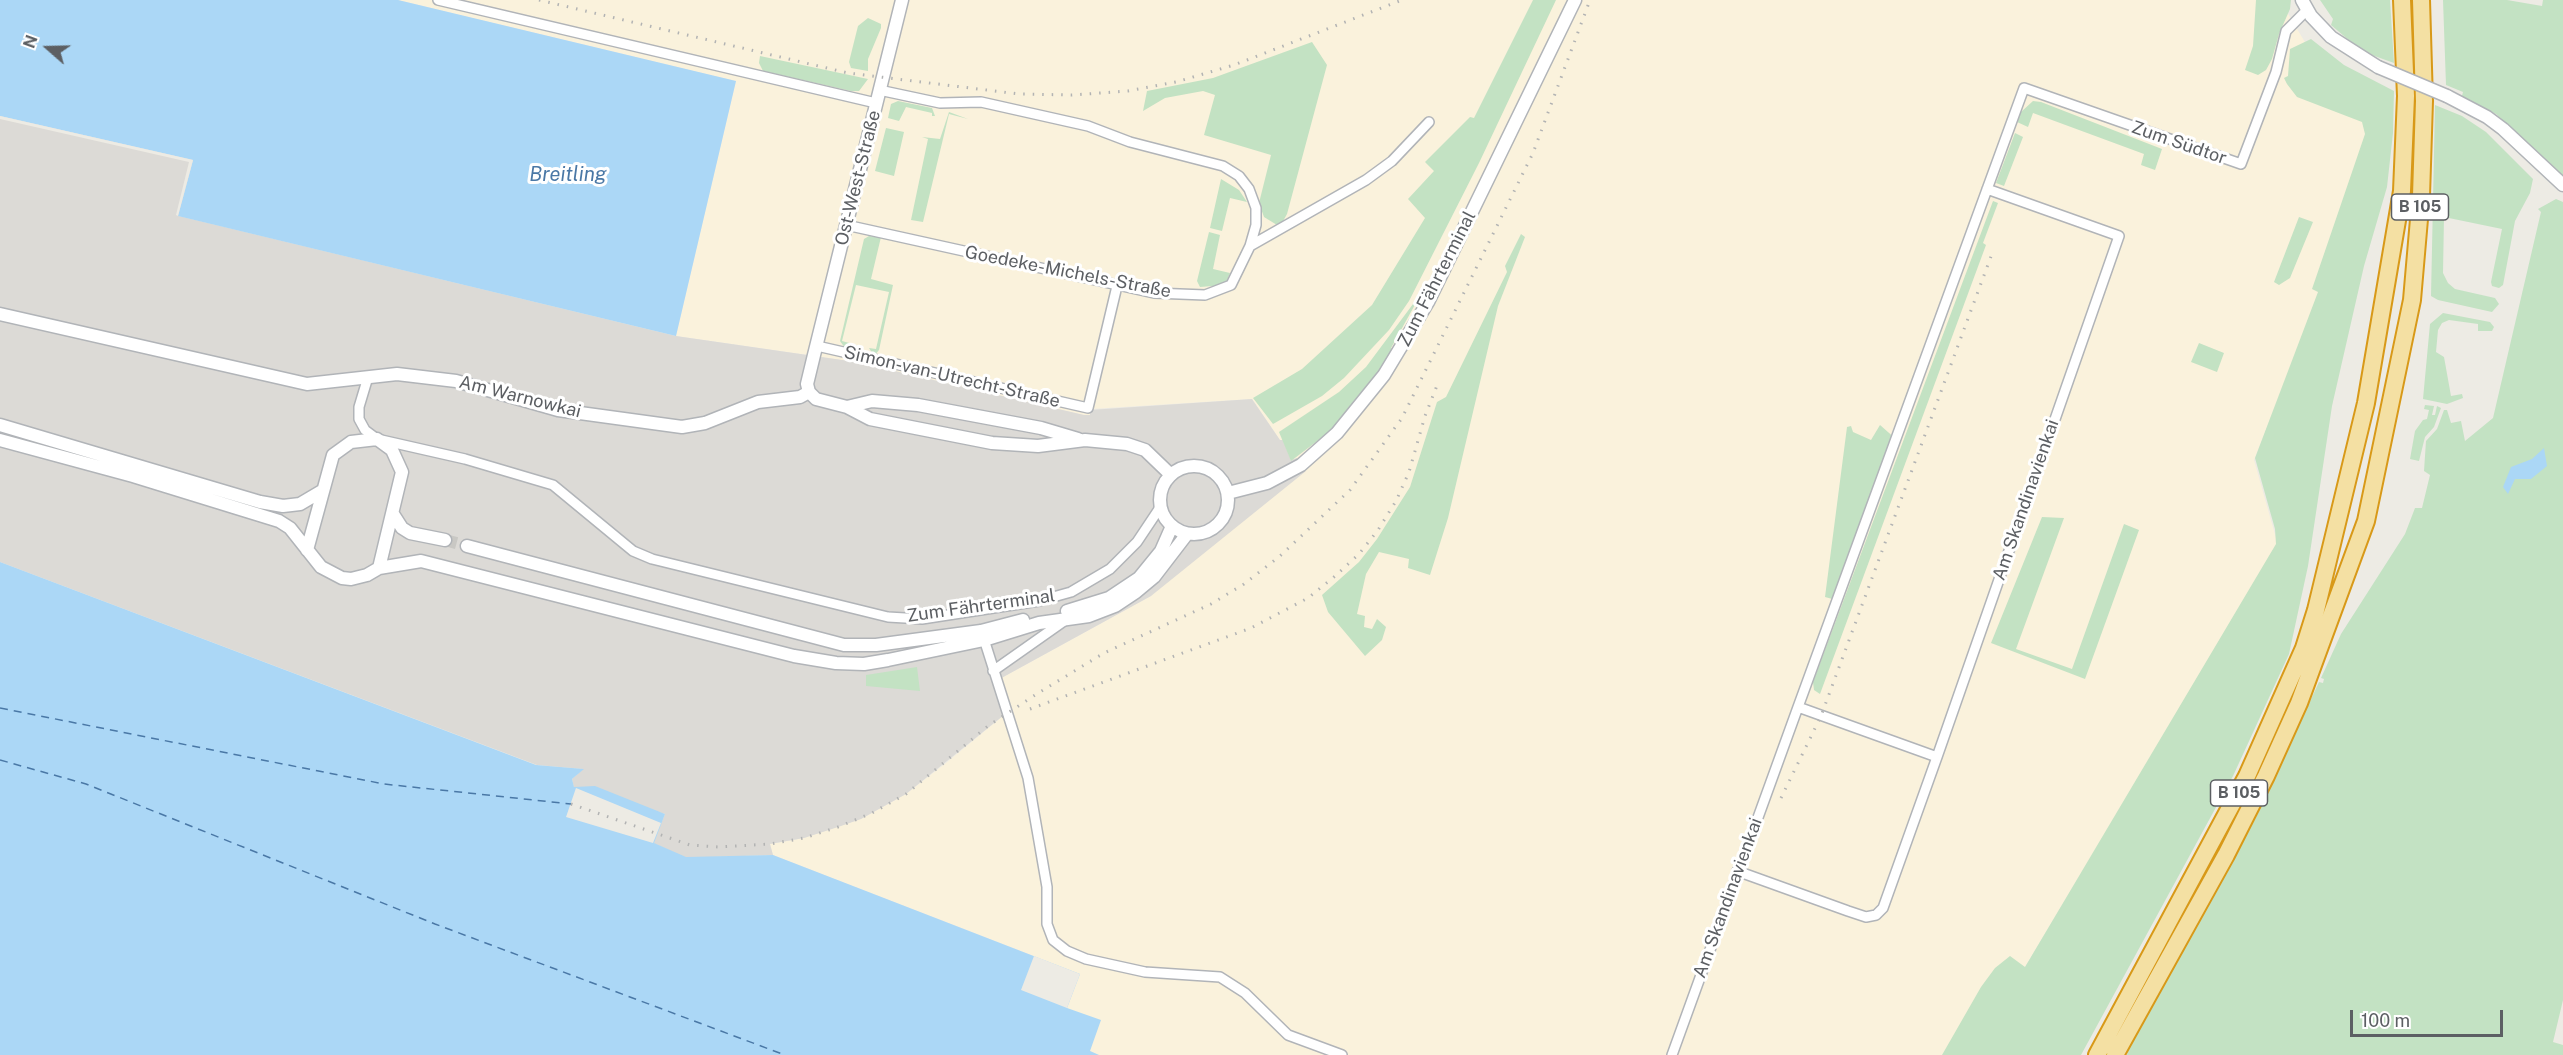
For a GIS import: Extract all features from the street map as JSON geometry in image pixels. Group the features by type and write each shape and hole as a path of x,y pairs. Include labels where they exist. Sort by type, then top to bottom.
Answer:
{"highway":[{"name":"B 105","path":"2097,1055 2247,776 2304,648 2316,610 2366,403 2402,191 2406,96 2402,0"},
{"name":"B 105","path":"2115,1055 2226,855 2271,766 2300,703 2363,532 2392,408 2412,300 2421,196 2424,112 2421,0"}],"street":[{"name":"Goedeke-Michels-Straße","path":"438,0 878,97 940,103 981,102 1079,123 1130,142 1222,166 1239,176 1252,199 1256,225 1250,246 1231,285 1205,296 1154,293 1117,286 846,225"},
{"name":"Ost-West-Straße","path":"809,392 807,384 902,0"},
{"name":"Zum Südtor","path":"2024,88 2241,164 2276,72 2286,31 2305,5 2338,43 2378,67 2446,96 2487,117 2563,185"},
{"name":"Zum Fährterminal","path":"1228,493 1267,483 1301,465 1337,433 1384,375 1428,303 1573,6"},
{"name":"Am Skandinavienkai","path":"1672,1055 1737,871 2024,88"},
{"path":"1250,246 1366,180 1392,161 1429,122"},
{"name":"Am Skandinavienkai","path":"1937,757 2118,236 1987,189"},
{"name":"Simon-van-Utrecht-Straße","path":"817,346 1088,408 1117,286"},
{"name":"Am Warnowkai","path":"0,314 307,384 397,374 456,381 558,410 682,427 705,423 758,402 800,396 809,392"},
{"path":"0,440 279,520 290,528 321,567 342,578 367,575 379,568 402,472 392,450 365,430 359,419 358,407 368,377"},
{"path":"809,392 816,399 847,407 870,419 992,443 1038,446 1085,440 1119,442 1139,448 1171,475 1193,466 1209,469 1221,479 1228,493 1227,508 1216,527 1202,533 1187,534 1172,526 1161,506"},
{"path":"847,407 872,401 918,405 1041,428 1085,440"},
{"path":"0,425 283,506 300,504 322,490"},
{"name":"Zum Fährterminal","path":"377,439 465,459 553,485 633,551 663,563 888,617 922,619 1039,601 1071,592 1110,569 1137,542 1161,506 1162,489 1171,475"},
{"path":"307,550 333,454 351,442 377,439"},
{"path":"393,514 402,528 410,533 445,540"},
{"name":"Zum Fährterminal","path":"379,568 421,561 819,661 864,664 1093,605 1125,590 1151,565 1161,551 1172,526"},
{"name":"Zum Fährterminal","path":"467,546 844,645 876,645 983,635 1089,615 1115,606 1154,577 1187,534"},
{"path":"993,671 1066,619"},
{"path":"983,635 1028,778 1047,886 1047,924 1053,940 1067,951 1086,959 1145,972 1220,977 1245,993 1288,1035 1342,1055"},
{"path":"1737,871 1866,917 1875,915 1883,908 1937,757 1798,707"}],"shaded area":[{"path":"398,0 2283,0 2287,12 2309,49 2371,92 2368,134 2320,292 2254,460 2278,545 2025,967 2009,957 1995,969 1944,1055 1099,1055 1090,1051 1067,1008 1034,956 773,855 770,844 804,838 861,819 906,794 946,763 1009,711 996,681 1151,596 1280,440 1252,399 1091,409 1090,415 1084,415 856,362 676,336 736,81"},
{"path":"0,116 193,160 179,216 676,336 856,362 1084,415 1090,415 1090,410 1252,399 1280,440 1283,440 1291,460 1297,458 1306,471 1151,596 996,681 1009,711 906,794 861,819 804,838 770,844 773,855 686,858 653,843 665,814 574,788 572,779 583,769 537,765 0,562"}],"green space":[{"path":"1533,0 1556,0 1479,163 1409,301 1389,330 1344,378 1322,396 1273,424 1253,398 1302,369 1372,305 1425,218 1408,199 1434,171 1425,162 1470,117 1474,118"},
{"path":"2256,0 2291,0 2290,9 2279,34 2272,59 2266,70 2258,75 2245,70 2253,46"},
{"path":"2320,0 2390,0 2394,63 2369,54 2331,25 2333,19"},
{"path":"2443,0 2507,0 2542,6 2543,0 2563,0 2563,176 2496,114 2462,96 2463,92 2446,85"},
{"path":"868,18 881,24 881,28 868,59 868,71 851,68 849,62 858,26"},
{"path":"2311,39 2344,65 2394,91 2393,133 2387,187 2364,266 2332,406 2308,566 2289,654 2233,776 2081,1055 1942,1055 1981,987 1995,968 2010,956 2025,967 2276,544 2275,529 2255,458 2318,292 2312,289 2365,134 2362,122 2297,97 2287,84 2284,78 2288,76 2290,49"},
{"path":"1312,42 1327,65 1287,214 1282,223 1277,225 1264,217 1259,203 1271,155 1204,135 1215,95 1203,91 1165,98 1143,111 1147,91 1213,78"},
{"path":"760,56 868,79 859,91 851,91 763,71 759,63"},
{"path":"898,101 932,108 935,116 932,116 932,113 906,107 899,121 888,118 891,104"},
{"path":"2033,101 2041,102 2162,149 2155,170 2141,165 2144,154 2033,113 2028,127 2017,122 2021,112"},
{"path":"2435,105 2462,116 2486,132 2533,179 2530,193 2515,221 2503,285 2499,288 2492,286 2491,282 2502,229 2444,217 2443,273 2448,283 2455,289 2495,298 2499,304 2492,312 2438,300 2431,296"},
{"path":"949,112 968,119 949,114 923,222 911,220 928,139 922,137 940,139"},
{"path":"886,128 904,132 894,176 875,171"},
{"path":"2015,133 2023,137 2004,186 1996,183"},
{"path":"1221,179 1239,190 1247,202 1230,198 1222,231 1210,228"},
{"path":"2556,199 2563,202 2563,1000 2553,1042 2563,1045 2563,1055 2127,1055 2133,1032 2255,819 2319,682 2323,683 2324,679 2321,678 2341,634 2405,534 2415,508 2422,508 2430,475 2424,471 2426,441 2437,429 2444,410 2447,410 2451,423 2461,421 2465,441 2493,418 2541,212 2538,209"},
{"path":"1993,201 1998,203 1983,243 1986,245 1820,694 1814,690 1813,682"},
{"path":"2299,217 2313,222 2290,278 2279,285 2274,282"},
{"path":"1209,232 1220,235 1213,269 1230,273 1225,285 1200,287 1197,281"},
{"path":"1521,234 1525,237 1498,306 1448,518 1430,575 1408,568 1409,559 1379,552 1366,574 1357,614 1365,616 1364,627 1372,629 1377,619 1386,627 1382,640 1365,656 1328,612 1322,595 1359,562 1377,539 1410,487 1437,402 1446,397 1507,272 1505,266"},
{"path":"869,236 881,237 871,279 893,285 879,350 874,356 869,348 876,349 889,292 856,285 842,341 860,346 857,351 845,348 840,341 864,239"},
{"path":"1422,292 1391,348 1393,350 1363,394 1329,432 1291,461 1279,432 1339,392 1366,367"},
{"path":"2443,313 2490,322 2494,327 2492,331 2478,331 2478,324 2449,320 2442,323 2438,330 2436,352 2444,357 2451,396 2462,394 2463,398 2447,404 2423,399 2430,324"},
{"path":"2199,343 2224,353 2217,372 2191,362"},
{"path":"2425,405 2434,406 2432,415 2435,415 2437,406 2441,408 2434,427 2425,437 2419,461 2410,459 2415,431 2423,420 2427,419 2429,410 2424,409"},
{"path":"1880,425 1897,440 1836,600 1825,597 1847,427 1851,426 1853,432 1871,440"},
{"path":"2042,517 2064,518 2016,649 2072,669 2124,524 2139,530 2085,679 1991,643"},
{"path":"917,667 920,691 866,686 866,675"}],"water":[{"name":"Breitling","path":"0,0 398,0 736,81 676,336 178,216 193,160 0,116"},
{"path":"2544,448 2547,466 2531,479 2515,479 2508,494 2503,487 2511,467 2532,459"},
{"path":"0,562 536,765 584,769 572,779 574,787 595,786 665,814 654,843 686,857 773,855 1080,974 1067,1008 1101,1020 1090,1051 1099,1055 0,1055"}],"pier":[{"path":"0,116 193,160 178,216 176,215 189,162 0,119"},
{"path":"576,788 661,823 653,843 566,817"},
{"path":"1034,956 1080,974 1067,1008 1021,990"}],"ferry route":[{"path":"0,708 384,784 571,804"},
{"path":"0,760 86,784 435,924 785,1055"}],"tunnel":[{"path":"445,540 467,546"}],"railway":[{"path":"539,0 848,73 1019,94 1072,95 1128,91 1176,82 1234,65 1402,0"},
{"path":"571,804 690,845 718,847 770,844 804,838 838,827 872,813 906,794 988,726 1035,695 1104,653 1211,604 1244,584 1280,556 1350,490 1402,418 1533,153 1590,0"},
{"path":"1781,798 1821,716 1993,251"},
{"path":"1030,709 1251,628 1308,598 1359,554 1378,530 1396,501 1409,472 1425,416 1438,383"}]}
